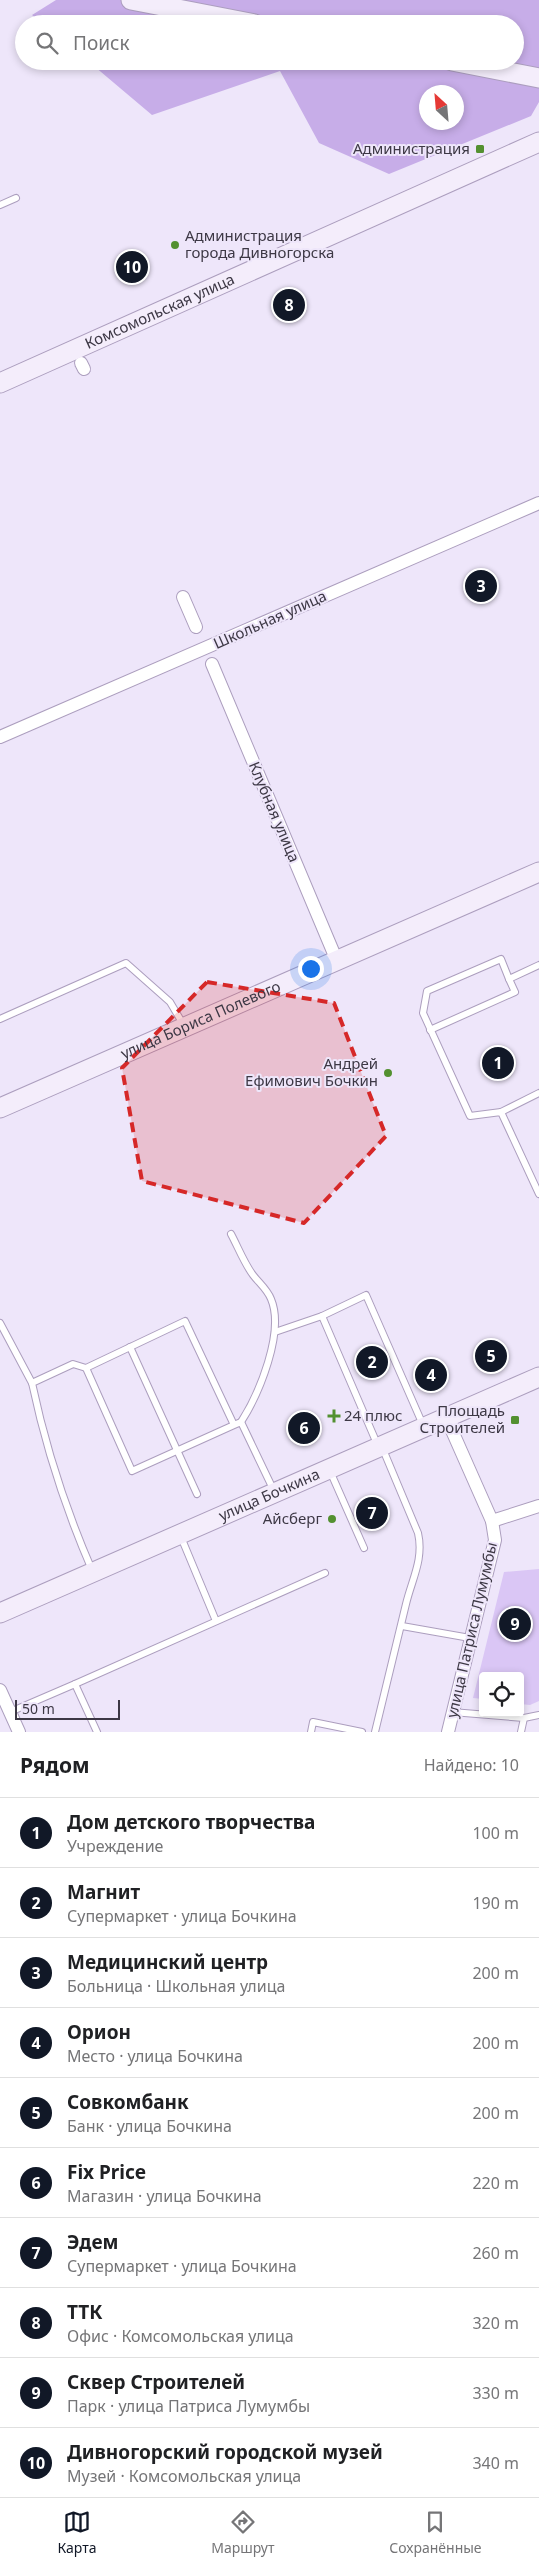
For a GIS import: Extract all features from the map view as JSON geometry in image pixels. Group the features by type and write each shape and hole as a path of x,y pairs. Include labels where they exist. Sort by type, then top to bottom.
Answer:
{"main road":[{"path":"131,0 209,15"},
{"path":"498,70 539,78"},
{"name":"Комсомольская улица","path":"0,383 539,142"},
{"name":"улица Бориса Полевого","path":"0,1108 539,872"},
{"name":"улица Бочкина","path":"0,1613 539,1377"}],"street":[{"name":"Школьная улица","path":"0,736 539,503"},
{"path":"183,596 196,627"},
{"name":"Клубная улица","path":"212,664 337,961"},
{"name":"улица Патриса Лумумбы","path":"446,1418 492,1521 495,1540 448,1732"},
{"path":"492,1521 539,1506"},
{"path":"0,1690 19,1732"}],"lane":[{"path":"0,205 16,198"},
{"path":"430,1030 515,992 501,959 427,991 423,1013 430,1030 470,1116 501,1112 539,1093"},
{"path":"0,1019 126,963 170,1002 185,1028"},
{"path":"509,978 539,966"},
{"path":"501,1112 539,1194"},
{"path":"86,1368 132,1471 238,1424 255,1400 275,1332 276,1314 271,1299 252,1275 231,1234"},
{"path":"275,1332 322,1316 366,1295 424,1428"},
{"path":"322,1316 418,1533 421,1547 420,1560 375,1732"},
{"path":"32,1383 73,1364 86,1368 185,1321 274,1493"},
{"path":"0,1323 32,1383 58,1486 92,1572"},
{"path":"130,1347 197,1494"},
{"path":"329,1469 364,1548"},
{"path":"179,1534 216,1622"},
{"path":"10,1712 325,1573"},
{"path":"402,1626 470,1638"},
{"path":"75,1684 97,1732"},
{"path":"452,1712 524,1718 539,1714"},
{"path":"521,1732 524,1718"},
{"path":"311,1732 313,1722 362,1732"}],"highlighted area":[{"path":"207,982 334,1003 386,1136 304,1223 142,1181 122,1068"}],"shaded area":[{"path":"56,0 539,0 539,102 531,116 389,174 319,143 280,71 152,115 99,70 524,70 524,15 32,15"},
{"path":"539,1569 539,1701 530,1705 524,1704 524,1672 479,1672 504,1572"},
{"path":"479,1674 479,1699 473,1698"}],"place":[{"name":"Администрация","path":"480,149"},
{"name":"Администрация города Дивногорска","path":"175,245"},
{"name":"Дивногорский городской музей","path":"132,267"},
{"name":"ТТК","path":"289,305"},
{"name":"Медицинский центр","path":"481,586"},
{"name":"Дом детского творчества","path":"498,1063"},
{"name":"Андрей Ефимович Бочкин","path":"388,1073"},
{"name":"Совкомбанк","path":"491,1356"},
{"name":"Магнит","path":"372,1362"},
{"name":"Орион","path":"431,1375"},
{"name":"24 плюс","path":"334,1416"},
{"name":"Площадь Строителей","path":"515,1420"},
{"name":"Fix Price","path":"304,1428"},
{"name":"Эдем","path":"372,1513"},
{"name":"Айсберг","path":"332,1519"},
{"name":"Сквер Строителей","path":"515,1624"}]}
